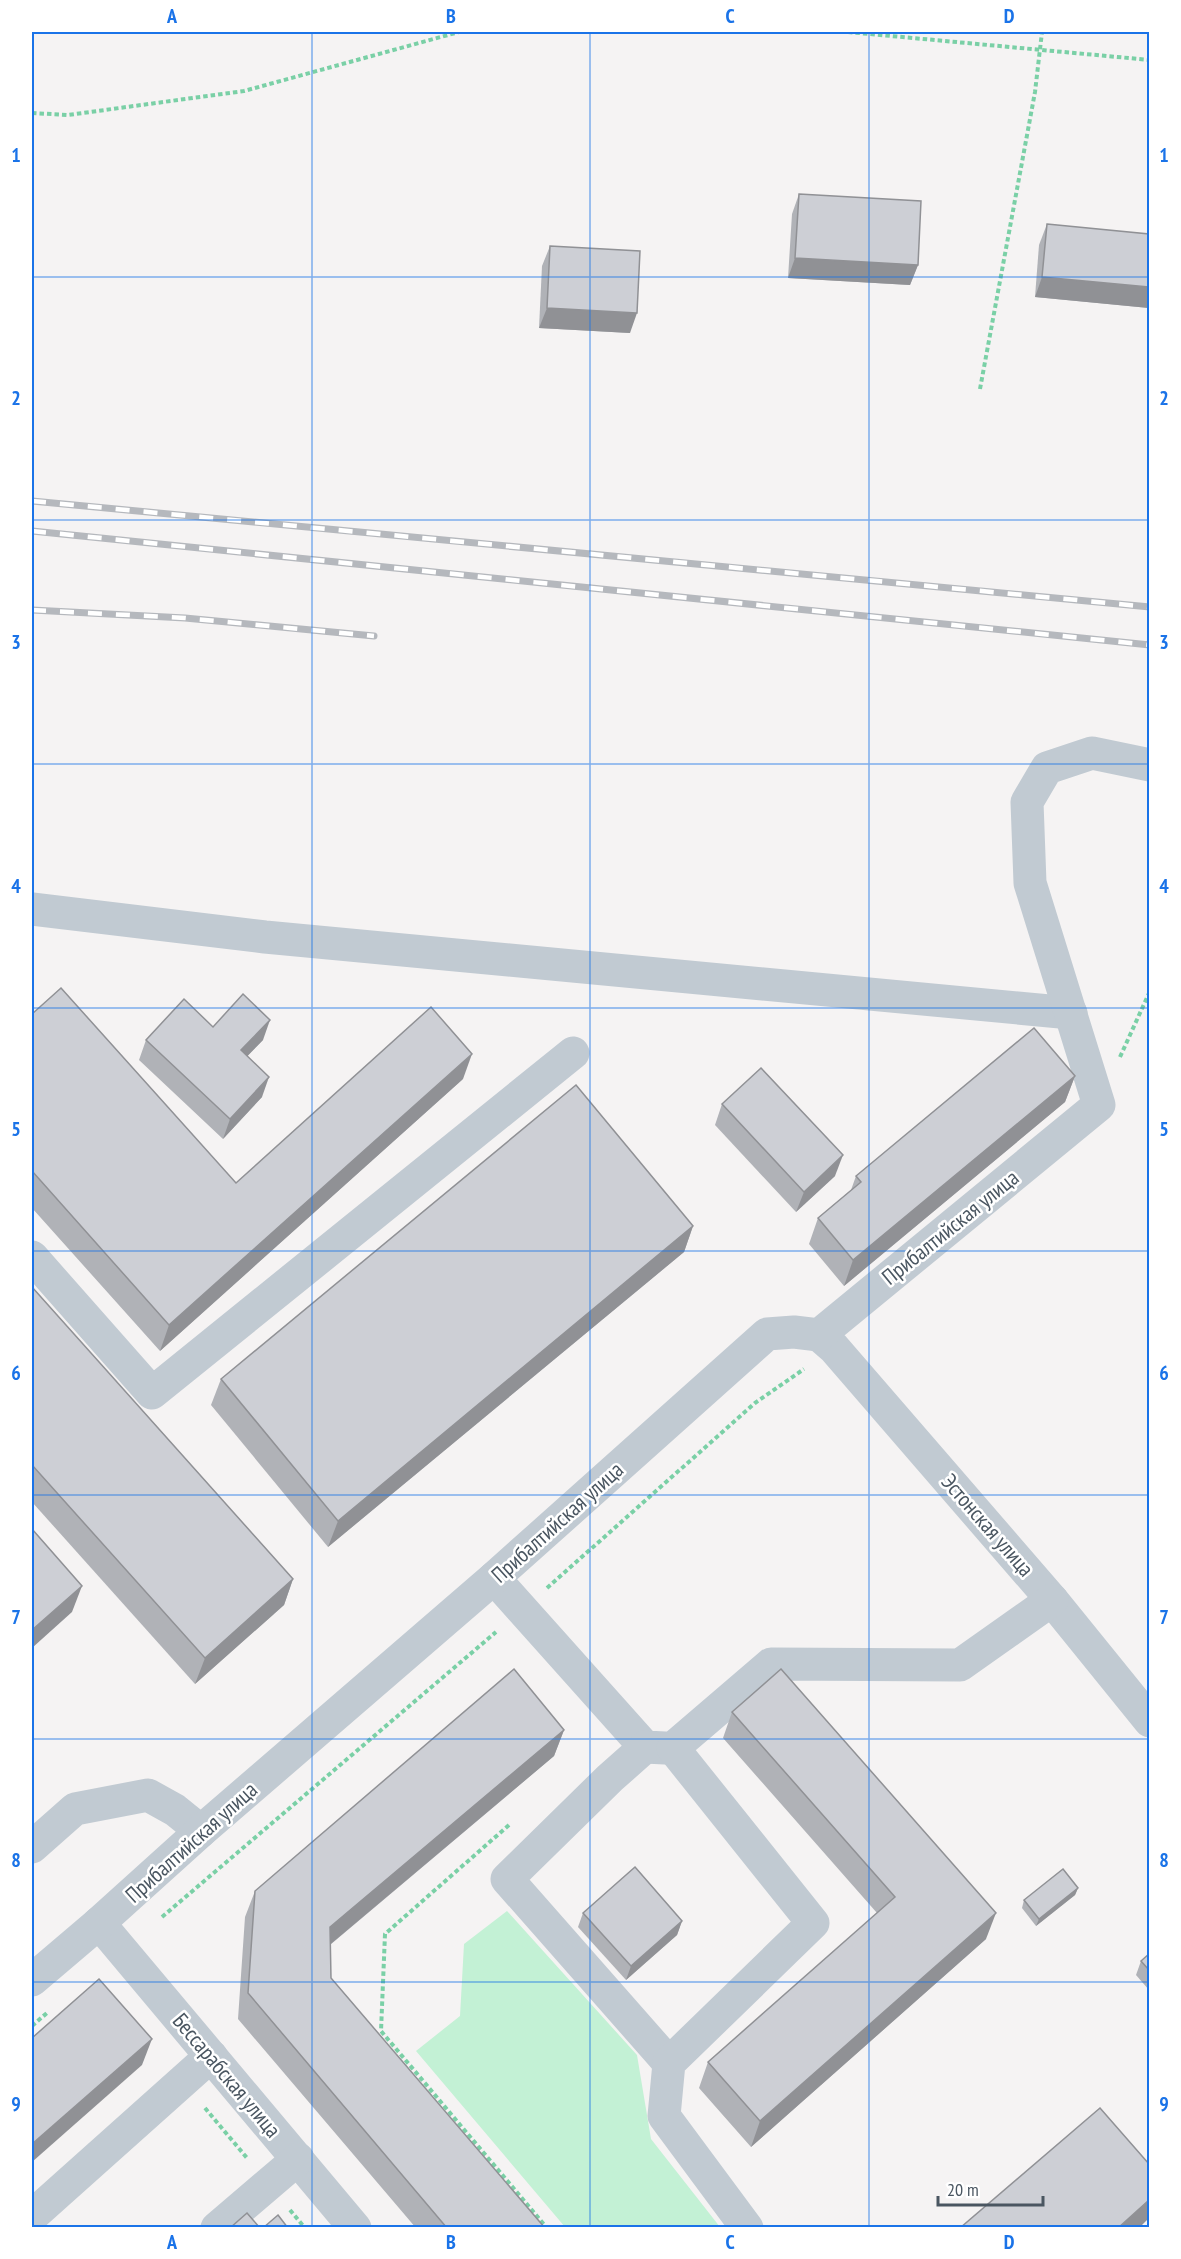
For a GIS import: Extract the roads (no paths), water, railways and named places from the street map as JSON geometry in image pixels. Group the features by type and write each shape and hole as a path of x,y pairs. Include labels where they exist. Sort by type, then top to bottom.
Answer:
{"street":[{"path":"32,909 277,938 1071,1013 1030,883 1027,802 1047,768 1092,753 1149,765"},
{"name":"Прибалтийская улица","path":"32,1980 494,1578 767,1334 794,1332 827,1341 1099,1105 1071,1013"},
{"path":"32,1257 152,1393 573,1053"},
{"name":"Эстонская улица","path":"827,1341 1052,1600 1149,1721"},
{"path":"494,1578 659,1748 813,1923 669,2063 664,2116 747,2228"},
{"path":"669,2063 507,1879 610,1778 659,1748 771,1664 960,1665 1052,1600"},
{"path":"32,1847 75,1809 148,1795 175,1810 201,1831"},
{"name":"Бессарабская улица","path":"99,1923 297,2159 343,2223"},
{"path":"32,2216 211,2056"},
{"path":"217,2228 297,2159"}],"railway":[{"path":"32,501 1150,607"},
{"path":"32,531 1150,645"},
{"path":"32,610 185,618 374,636"}]}
